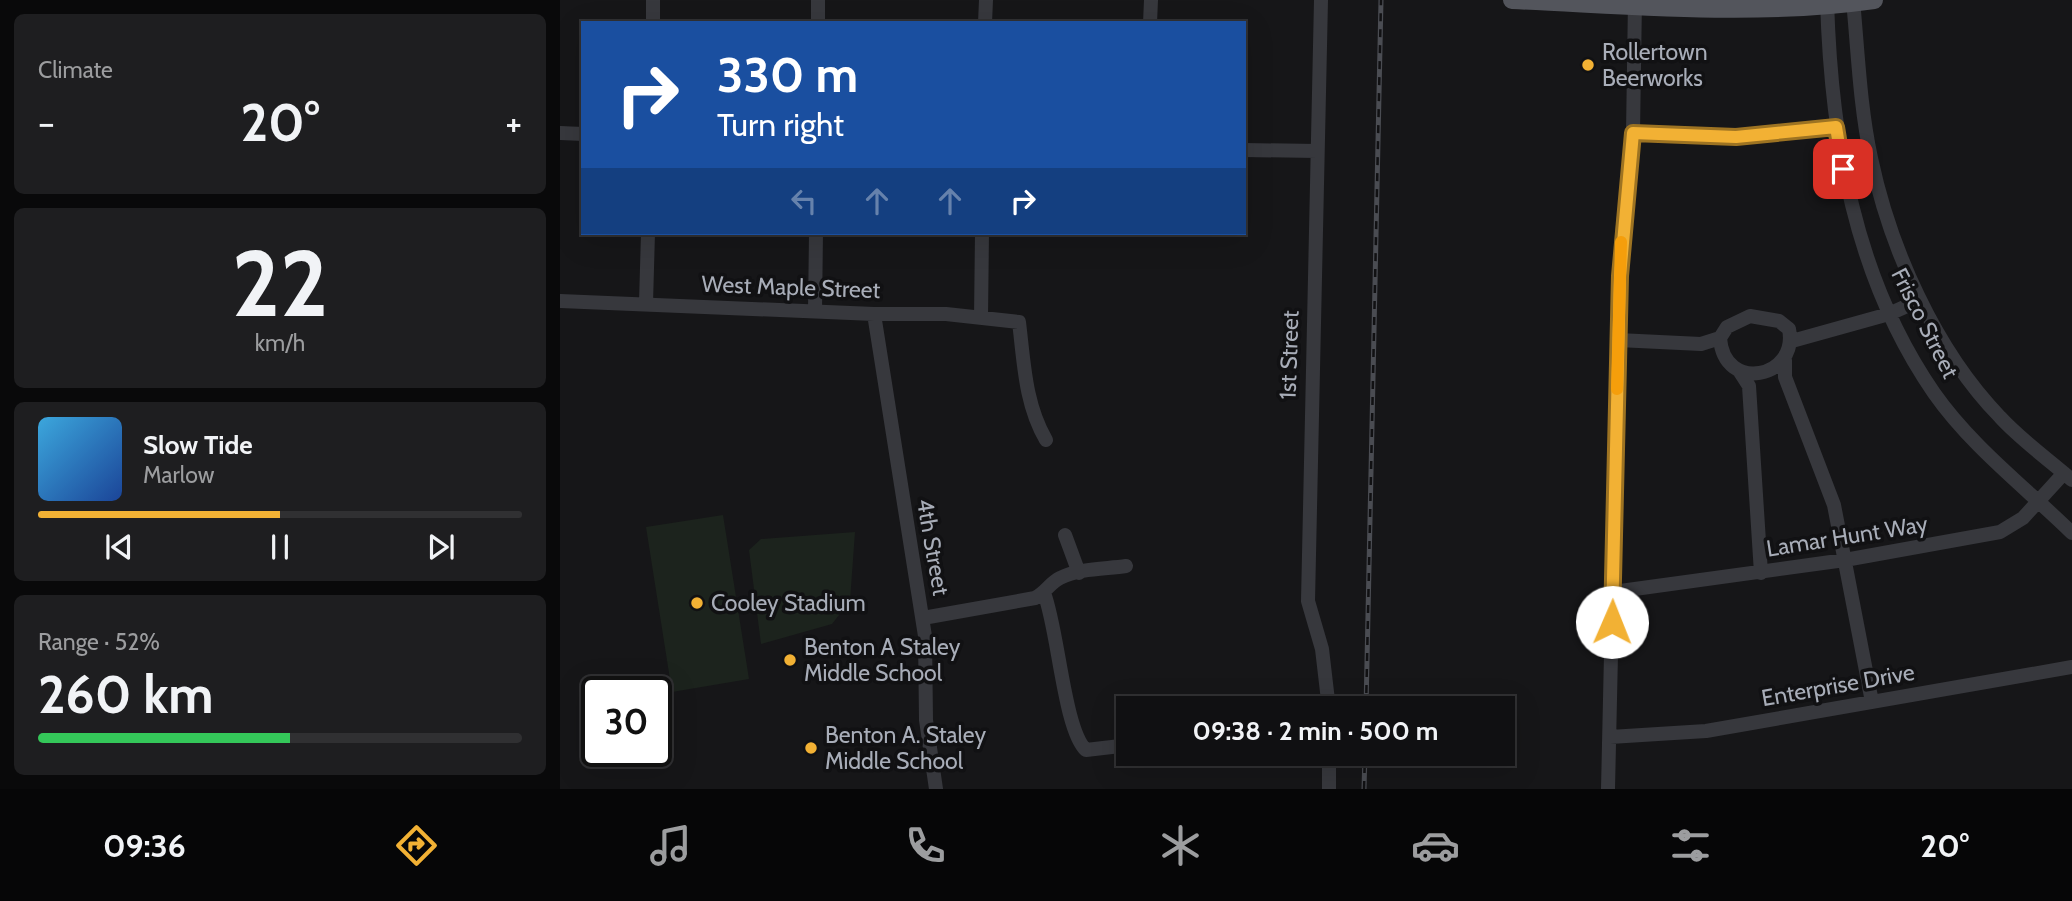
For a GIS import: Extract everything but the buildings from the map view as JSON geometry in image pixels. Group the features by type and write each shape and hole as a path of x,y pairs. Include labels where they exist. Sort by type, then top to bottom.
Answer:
{"main road":[{"path":"1512,0 1635,2 1743,9 1874,0"}],"street":[{"path":"653,0 653,21"},
{"path":"818,0 818,21"},
{"path":"985,21 986,0"},
{"path":"1150,21 1151,0"},
{"name":"1st Street","path":"1321,0 1308,601 1322,649 1327,696"},
{"name":"Frisco Street","path":"1853,1 1871,158 1889,228 1920,300 1953,357 1999,417 2068,476"},
{"path":"1608,789 1618,340 1622,234 1633,133 1635,2"},
{"name":"Frisco Street","path":"1827,3 1836,127 1860,241 1889,314 1935,394 1983,449 2072,533"},
{"path":"1633,133 1736,137 1836,127"},
{"path":"560,133 581,134"},
{"path":"1246,150 1317,151"},
{"path":"646,303 648,235"},
{"path":"815,311 816,235"},
{"path":"981,318 982,235"},
{"path":"1790,335 1817,332 1889,314 1920,300"},
{"name":"West Maple Street","path":"560,301 874,314 946,314 1019,322 1028,397 1036,422 1046,440"},
{"name":"4th Street","path":"874,314 923,618 926,720 936,789"},
{"path":"1761,573 1749,386 1740,372 1728,365 1721,353 1720,338 1727,327 1750,316 1779,321 1790,335 1785,377 1834,505 1872,702"},
{"path":"1618,340 1701,344 1720,338"},
{"path":"1701,344 1721,353"},
{"path":"1749,386 1766,370 1785,360"},
{"path":"1740,372 1766,370 1785,377"},
{"name":"Lamar Hunt Way","path":"1613,592 1845,560 2000,532 2023,518 2039,500 2068,476"},
{"path":"1065,535 1079,573"},
{"path":"923,618 1013,603 1044,593 1049,584 1065,575 1126,565"},
{"path":"1044,593 1052,615 1073,724 1080,745 1086,750 1116,747"},
{"name":"Enterprise Drive","path":"1610,737 1706,730 2072,667"},
{"path":"1329,766 1329,789"}],"shaded area":[{"name":"Cooley Stadium","path":"723,515 749,679 672,692 672,676 669,676 646,527"},
{"path":"855,532 850,601 832,624 761,644 749,550 761,539"}],"railway":[{"path":"1366,696 1381,0"},
{"path":"1364,789 1365,766"}],"slow traffic":[{"path":"1617,389 1621,242"}],"place":[{"name":"Rollertown Beerworks","path":"1588,65"},
{"name":"Cooley Stadium","path":"697,603"},
{"name":"Benton A Staley Middle School","path":"790,660"},
{"name":"Benton A. Staley Middle School","path":"811,748"}],"route":[{"path":"1612,622 1620,276 1633,133 1736,137 1836,127 1843,169"}]}
